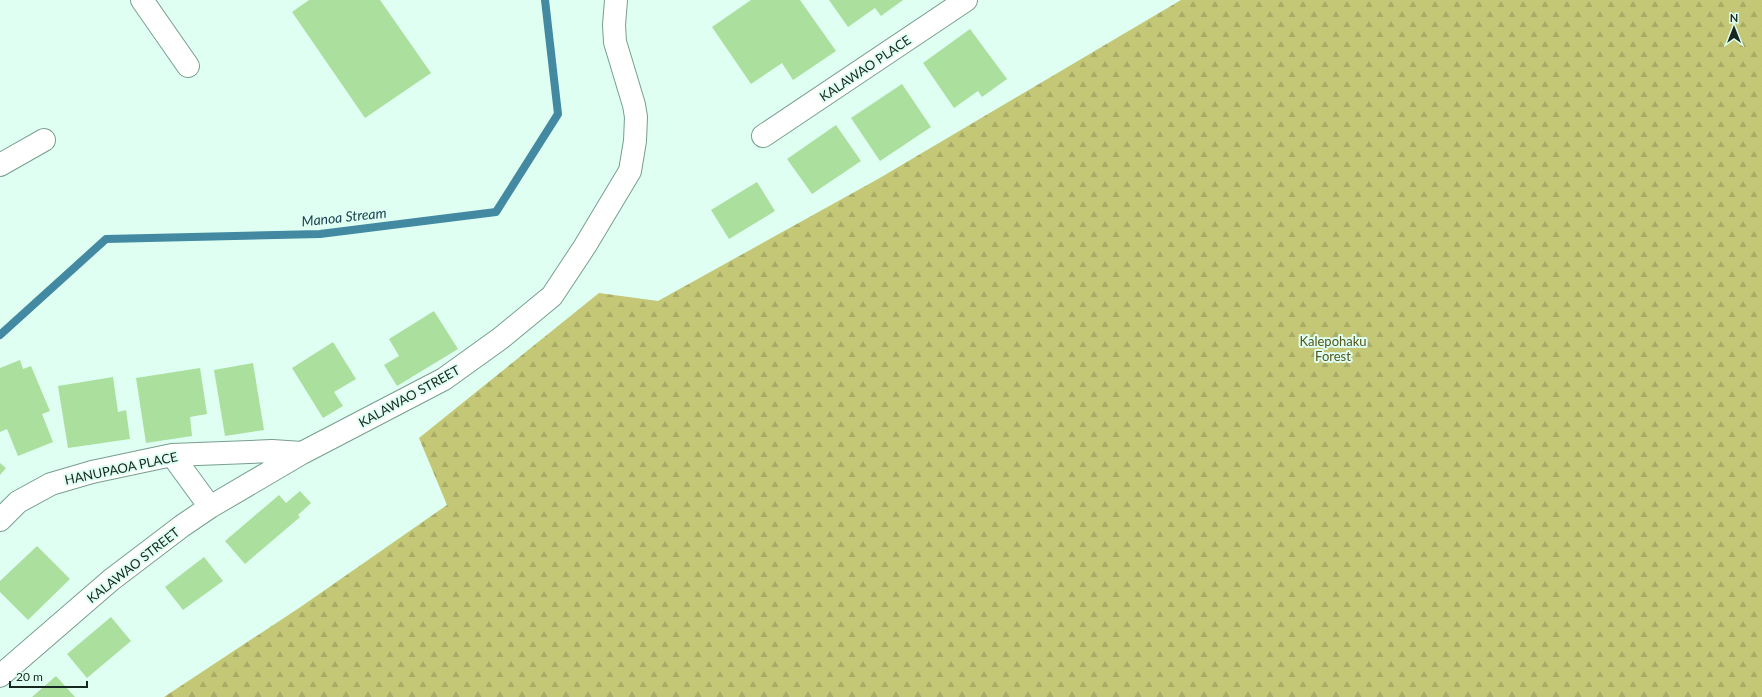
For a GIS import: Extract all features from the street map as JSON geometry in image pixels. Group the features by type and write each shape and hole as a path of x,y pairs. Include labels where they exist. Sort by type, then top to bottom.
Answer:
{"street":[{"path":"142,0 188,66"},
{"name":"KALAWAO STREET","path":"0,676 111,580 182,526 210,507 302,453 444,379 501,338 552,296 585,246 630,170 635,141 636,117 634,105 615,42 614,25 616,0"},
{"name":"KALAWAO PLACE","path":"763,136 966,0"},
{"path":"0,165 44,140"},
{"name":"HANUPAOA PLACE","path":"0,520 18,502 51,484 92,472 172,455 272,451 302,453"},
{"path":"172,455 210,507"}],"green space":[{"name":"Kalepohaku Forest","path":"1181,0 1762,0 1762,697 164,697 302,606 447,505 419,438 599,293 658,301 878,179"}],"building":[{"path":"309,0 380,0 431,73 365,118 292,12"},
{"path":"751,0 800,0 836,51 793,80 782,63 751,84 712,27"},
{"path":"829,0 903,0 881,16 875,8 848,27"},
{"path":"970,29 1007,79 982,97 978,91 954,108 923,63"},
{"path":"902,84 931,127 880,161 851,118"},
{"path":"836,125 861,161 812,194 787,159"},
{"path":"757,182 775,211 729,239 711,210"},
{"path":"434,311 458,349 397,386 384,365 399,356 389,339"},
{"path":"333,342 356,379 334,392 343,406 323,418 292,368"},
{"path":"20,360 23,369 31,366 50,411 42,414 53,442 18,456 7,429 0,432 0,368"},
{"path":"253,363 264,430 225,436 214,370"},
{"path":"200,368 207,414 190,417 192,436 146,443 136,378"},
{"path":"113,377 118,412 126,410 130,439 68,448 58,386"},
{"path":"0,463 6,468 0,475"},
{"path":"300,491 311,503 298,515 300,517 245,564 225,541 279,495 286,503"},
{"path":"37,546 70,579 28,620 0,592 0,581"},
{"path":"204,557 223,581 183,610 165,587"},
{"path":"111,617 131,641 87,678 67,654"},
{"path":"56,676 75,697 32,697"}],"waterway":[{"name":"Manoa Stream","path":"0,335 106,239 320,234 496,212 558,114 545,0"}]}
